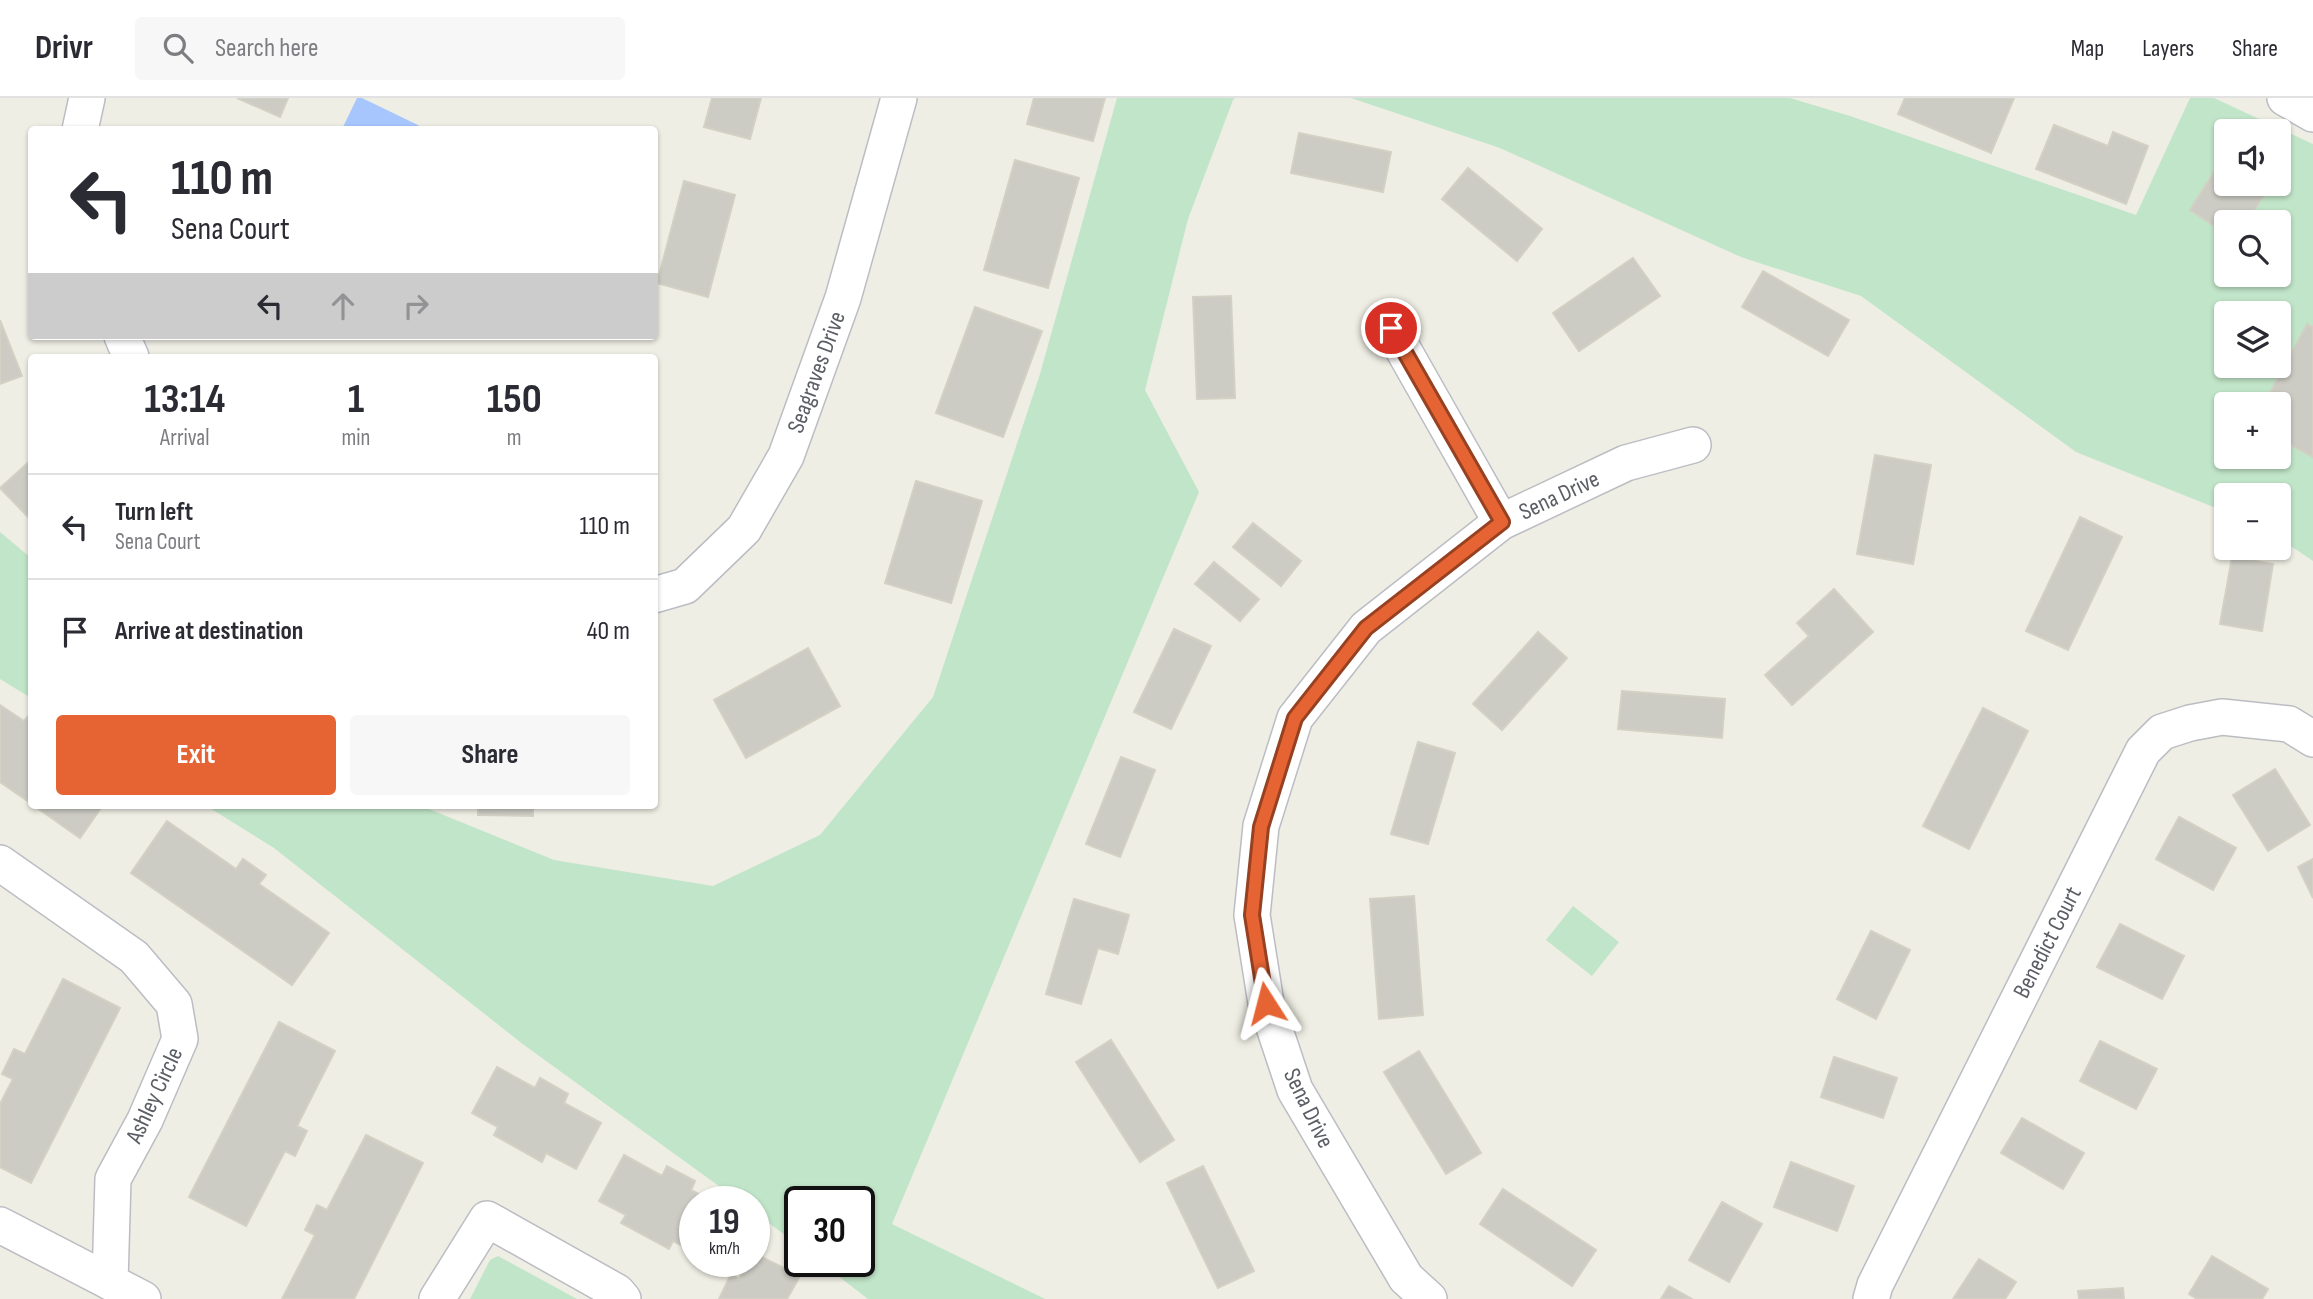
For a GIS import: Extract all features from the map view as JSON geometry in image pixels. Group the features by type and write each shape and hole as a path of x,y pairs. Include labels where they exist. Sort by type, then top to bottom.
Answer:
{"street":[{"path":"81,126 87,98"},
{"name":"Seagraves Drive","path":"658,594 685,586 744,528 786,456 844,298 900,98"},
{"path":"2286,98 2313,114"},
{"path":"1391,328 1502,522"},
{"name":"Sena Drive","path":"1429,1299 1406,1279 1295,1090 1266,1003 1252,915 1261,827 1295,718 1366,628 1502,522 1626,463 1693,445"},
{"name":"Benedict Court","path":"1871,1299 1881,1273 2143,751 2162,732 2222,717 2289,724 2313,738"},
{"name":"Ashley Circle","path":"0,863 134,957 174,1004 180,1038 145,1120 113,1179 110,1282"},
{"path":"437,1299 487,1219 617,1292 623,1299"},
{"path":"0,1225 143,1299"}],"green space":[{"path":"1117,98 1235,98 1188,219 1145,390 1199,492 892,1224 1045,1299 868,1299 839,1277 875,1277 875,1186 784,1186 784,1234 770,1224 770,1186 719,1186 524,1045 274,848 211,809 429,809 554,860 713,886 820,835 933,697 1040,374"},
{"path":"1351,98 1790,98 1850,116 2136,215 2190,98 2214,98 2259,119 2214,119 2214,196 2291,196 2291,134 2313,144 2313,561 2291,546 2291,483 2214,483 2214,507 2076,452 1861,296 1741,257 1500,148"},
{"path":"0,532 28,555 28,696 0,679"},
{"path":"1573,906 1619,942 1592,976 1546,940"},
{"path":"498,1256 577,1299 470,1299 490,1260"}],"water":[{"path":"357,98 362,98 419,126 343,126"}],"building":[{"path":"237,98 288,98 280,117"},
{"path":"712,98 761,98 750,139 704,127"},
{"path":"1034,98 1105,98 1093,141 1027,124"},
{"path":"1905,98 2014,98 1991,153 1898,114"},
{"path":"2054,125 2108,146 2113,132 2148,146 2126,204 2036,169"},
{"path":"1299,133 1391,152 1383,192 1291,173"},
{"path":"1015,160 1079,178 1048,288 984,270"},
{"path":"1468,168 1542,229 1517,261 1442,199"},
{"path":"2214,172 2214,196 2263,196 2255,210 2214,210 2214,226 2190,210"},
{"path":"684,181 735,195 708,297 658,283"},
{"path":"1633,258 1660,296 1579,351 1553,313"},
{"path":"1763,271 1849,320 1828,356 1742,307"},
{"path":"1231,296 1235,398 1197,399 1193,297"},
{"path":"975,307 1042,331 1003,437 936,413"},
{"path":"0,320 22,376 0,384"},
{"path":"2307,324 2313,327 2313,457 2291,445 2291,392 2270,392 2278,378 2291,378 2291,354"},
{"path":"1875,455 1931,465 1913,564 1857,554"},
{"path":"28,463 28,517 0,488"},
{"path":"916,481 982,501 951,603 885,583"},
{"path":"2080,517 2122,537 2068,650 2026,631"},
{"path":"1253,523 1301,561 1281,586 1233,547"},
{"path":"2231,560 2273,564 2262,631 2220,624"},
{"path":"1214,562 1259,599 1240,621 1195,584"},
{"path":"1834,589 1873,632 1792,705 1765,675 1809,636 1797,623"},
{"path":"1174,629 1211,646 1171,729 1134,712"},
{"path":"1538,632 1567,658 1502,730 1473,704"},
{"path":"808,648 840,706 746,758 714,700"},
{"path":"1622,691 1725,699 1722,738 1618,729"},
{"path":"0,705 24,721 28,716 28,801 0,782"},
{"path":"1983,708 2028,731 1969,849 1923,826"},
{"path":"1418,742 1455,753 1428,844 1391,834"},
{"path":"1121,757 1155,770 1120,857 1086,844"},
{"path":"2275,769 2310,825 2268,851 2233,795"},
{"path":"39,809 100,809 80,838"},
{"path":"478,809 533,809 533,816 478,815"},
{"path":"2179,817 2236,848 2213,890 2156,859"},
{"path":"167,821 236,869 243,859 266,875 259,884 329,933 292,985 131,873"},
{"path":"2313,859 2313,898 2298,867"},
{"path":"1414,896 1423,1015 1379,1019 1370,899"},
{"path":"1074,899 1129,915 1118,954 1098,948 1081,1004 1046,994"},
{"path":"2120,924 2184,956 2162,999 2097,967"},
{"path":"1871,931 1910,950 1876,1019 1837,999"},
{"path":"63,979 120,1008 31,1183 0,1167 0,1104 13,1079 2,1074 14,1049 25,1054"},
{"path":"279,1022 335,1051 297,1126 307,1131 295,1156 285,1151 246,1226 189,1197"},
{"path":"1111,1040 1174,1140 1140,1162 1076,1062"},
{"path":"2100,1041 2157,1069 2136,1109 2080,1081"},
{"path":"1419,1051 1481,1153 1446,1174 1384,1072"},
{"path":"1834,1057 1897,1078 1883,1118 1821,1097"},
{"path":"497,1067 535,1088 540,1078 568,1094 564,1103 601,1123 576,1169 546,1153 542,1162 494,1135 498,1127 472,1113"},
{"path":"2022,1118 2084,1153 2063,1189 2001,1153"},
{"path":"366,1135 423,1163 354,1299 282,1299 315,1235 305,1230 317,1205 327,1210"},
{"path":"624,1155 662,1176 667,1166 695,1181 693,1186 679,1186 679,1244 673,1241 669,1249 621,1223 626,1215 599,1201"},
{"path":"1791,1162 1854,1186 1837,1231 1774,1207"},
{"path":"1203,1166 1254,1271 1218,1288 1167,1183"},
{"path":"1503,1189 1596,1250 1572,1286 1480,1224"},
{"path":"1722,1202 1762,1224 1729,1282 1689,1260"},
{"path":"2212,1256 2268,1289 2262,1299 2197,1299 2189,1294"},
{"path":"1979,1259 2016,1282 2005,1299 1953,1299"},
{"path":"770,1261 784,1268 784,1277 799,1277 787,1299 719,1299 730,1277 770,1277"},
{"path":"1669,1286 1692,1299 1661,1299"},
{"path":"2123,1288 2124,1299 2079,1299 2078,1291"}],"route":[{"path":"1266,1003 1252,915 1261,827 1295,718 1366,628 1502,522 1391,328"}]}
